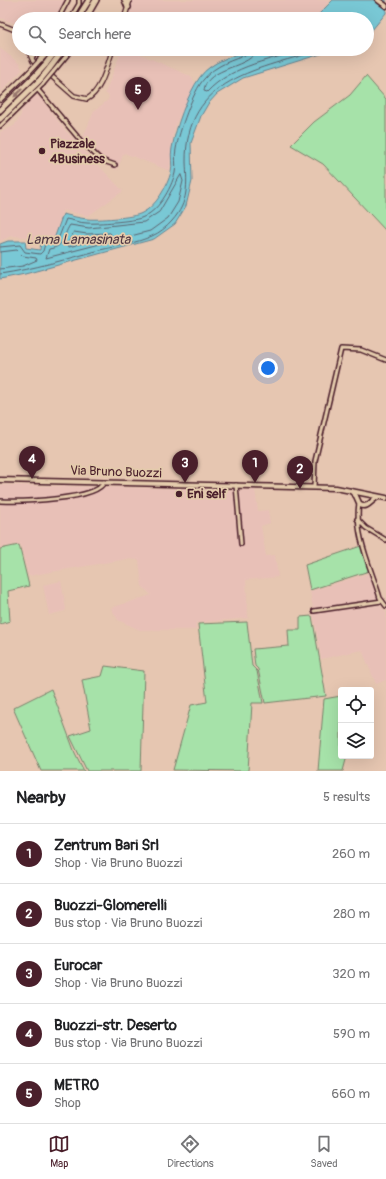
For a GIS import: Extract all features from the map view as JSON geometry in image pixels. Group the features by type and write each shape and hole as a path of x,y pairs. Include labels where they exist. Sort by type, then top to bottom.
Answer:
{"highway":[{"path":"82,11 89,0"},
{"path":"88,12 96,0"},
{"path":"90,9 99,0"},
{"path":"125,0 128,7"},
{"path":"40,60 43,56"},
{"path":"0,110 35,76 52,56"},
{"path":"0,119 42,82 60,56"}],"main road":[{"path":"378,0 386,6"},
{"name":"Via Bruno Buozzi","path":"0,480 314,487 351,491 379,497"},
{"path":"351,491 364,507 379,497 386,498"},
{"path":"358,501 366,494 370,502"}],"street":[{"path":"62,12 69,0"},
{"path":"74,12 79,4 79,0"},
{"path":"126,12 130,0"},
{"path":"0,24 12,29"},
{"path":"51,71 65,56"},
{"path":"32,58 74,96 87,99 92,97 98,89 110,56"},
{"path":"0,100 40,60"},
{"path":"0,126 38,90 42,82"},
{"path":"38,90 86,146 101,160 115,165"},
{"path":"314,487 315,461 341,349 361,350 386,360"},
{"path":"0,502 45,501 98,489 104,482"},
{"path":"236,485 241,544"},
{"path":"358,501 357,520 359,530 382,601 386,606"},
{"path":"357,514 364,507"},
{"path":"357,520 366,528 386,540"},
{"path":"359,530 366,528"},
{"path":"314,611 382,601"}],"shaded area":[{"path":"0,0 65,0 58,12 12,12 12,22 0,18"},
{"path":"132,0 330,0 321,12 128,12"},
{"path":"0,48 20,64 22,70 0,93"},
{"path":"119,56 145,56 192,77 195,84 177,122 173,135 170,171 124,153 117,170 104,164 81,142 94,111 108,100 109,96 105,93"},
{"name":"Piazzale 4Business","path":"35,96 40,97 65,130 123,191 88,216 63,210 54,238 40,237 39,245 27,245 27,237 11,236 0,241 0,132 14,126 21,115 21,110"},
{"path":"0,485 255,490 258,511 268,510 270,523 261,526 266,556 275,555 278,577 246,580 248,618 196,623 196,630 140,630 118,620 111,608 151,595 142,586 139,560 127,559 28,576 20,544 0,548"},
{"path":"369,573 379,600 313,608 310,591"},
{"path":"61,581 66,609 65,611 49,615 43,585"},
{"path":"380,605 386,612 386,680 376,684 362,650 321,659 313,613"}],"green space":[{"path":"366,76 386,99 386,231 323,164 291,145 314,122 350,95"},
{"path":"19,545 29,586 8,591 10,621 0,624 0,549"},
{"path":"361,546 369,571 310,590 305,565"},
{"path":"312,616 326,696 265,703 258,669 255,666 253,649 289,646 288,630 300,630 300,617"},
{"path":"247,622 252,666 257,671 263,703 252,703 248,771 173,770 191,705 207,702 198,624"},
{"path":"105,666 144,671 141,771 87,771 70,736 91,729 82,680 102,676"},
{"path":"51,689 75,753 84,771 41,771 13,708"},
{"path":"338,697 338,759 346,759 343,771 318,771 324,699"}],"water":[{"path":"333,0 386,0 386,13 374,28 374,12 321,12"},
{"name":"Lama Lamasinata","path":"231,56 314,56 243,78 217,94 208,104 201,116 191,143 192,181 186,206 175,224 154,239 25,274 0,279 0,244 8,241 25,241 26,248 40,250 41,240 54,239 63,214 87,219 115,218 137,215 152,206 164,190 172,169 171,151 186,102 200,77 205,71"}],"place":[{"name":"METRO","path":"138,110"},
{"name":"Piazzale 4Business","path":"42,151"},
{"name":"Buozzi-str. Deserto","path":"32,479"},
{"name":"Eurocar","path":"185,483"},
{"name":"Zentrum Bari Srl","path":"255,483"},
{"name":"Buozzi-Glomerelli","path":"300,489"},
{"name":"Eni self","path":"179,494"}]}
